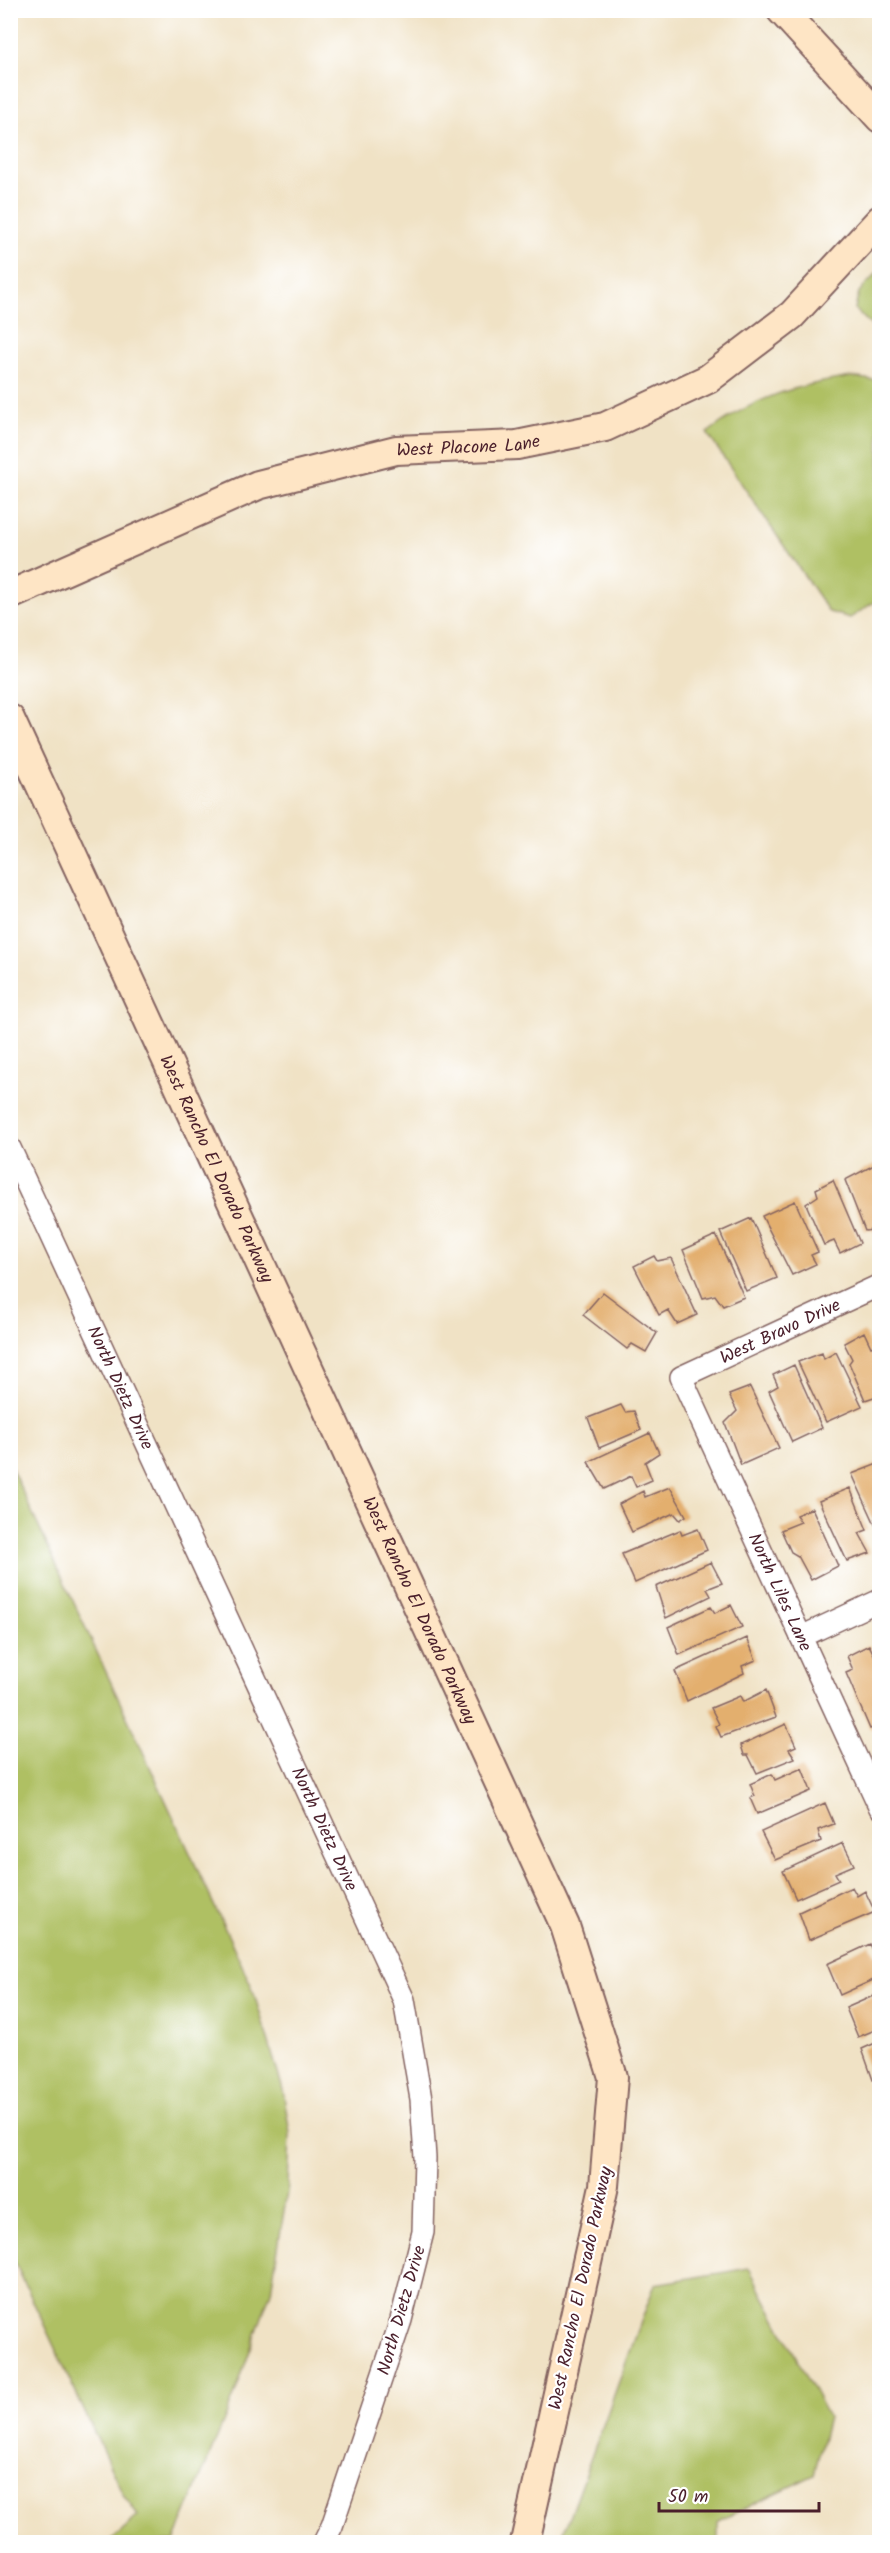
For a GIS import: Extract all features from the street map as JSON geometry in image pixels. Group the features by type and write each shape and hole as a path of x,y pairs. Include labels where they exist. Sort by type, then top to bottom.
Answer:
{"street":[{"path":"781,10 879,118"},
{"name":"West Placone Lane","path":"10,595 258,485 396,450 517,446 605,427 708,379 792,315 879,220"},
{"name":"West Rancho El Dorado Parkway","path":"10,719 565,1926 614,2077 604,2186 525,2542"},
{"name":"North Dietz Drive","path":"10,1148 404,2000 422,2099 425,2158 423,2232 401,2320 332,2526 324,2542"},
{"name":"West Bravo Drive","path":"681,1377 879,1285"},
{"name":"North Liles Lane","path":"681,1377 879,1808"},
{"path":"801,1637 879,1600"}],"green space":[{"path":"878,272 880,273 879,333 855,309 859,292"},
{"path":"851,377 879,381 880,598 850,618 829,612 707,433 741,410 775,395 811,384"},
{"path":"11,1467 252,1987 283,2090 290,2134 288,2186 271,2291 234,2396 174,2542 109,2542 138,2516 124,2496 11,2254"},
{"path":"749,2268 828,2417 814,2475 718,2521 718,2542 560,2542 655,2284"}],"building":[{"path":"876,1164 880,1171 880,1234 876,1236 873,1230 865,1231 845,1180"},
{"path":"833,1180 860,1243 840,1253 834,1241 824,1245 806,1204 818,1196 816,1189"},
{"path":"795,1201 818,1252 811,1255 816,1264 792,1275 762,1216"},
{"path":"751,1218 777,1278 746,1291 720,1232"},
{"path":"716,1235 744,1297 723,1306 715,1295 703,1298 683,1250"},
{"path":"654,1256 657,1261 671,1258 697,1315 677,1324 668,1310 659,1315 634,1266"},
{"path":"603,1292 657,1333 646,1352 632,1344 627,1349 583,1315"},
{"path":"864,1332 871,1347 880,1344 880,1395 865,1400 849,1363 852,1359 844,1343"},
{"path":"836,1352 862,1406 826,1422 798,1362 822,1353 824,1359"},
{"path":"794,1365 822,1428 792,1442 769,1391 778,1386 773,1375"},
{"path":"750,1387 779,1448 741,1465 725,1423 737,1411 729,1395"},
{"path":"621,1405 625,1412 634,1411 641,1430 599,1448 588,1418"},
{"path":"650,1433 659,1453 645,1462 652,1480 636,1487 631,1476 604,1489 588,1462"},
{"path":"880,1463 880,1535 852,1474"},
{"path":"670,1487 686,1516 680,1520 674,1513 632,1532 619,1504 643,1491 645,1497"},
{"path":"850,1488 867,1530 859,1533 870,1553 847,1561 819,1501"},
{"path":"812,1508 838,1566 811,1580 798,1556 791,1552 781,1530 801,1522 796,1515"},
{"path":"698,1529 707,1550 635,1583 622,1554 680,1530 682,1535"},
{"path":"711,1562 722,1583 707,1589 711,1596 666,1618 656,1587"},
{"path":"731,1605 742,1627 679,1655 668,1627 711,1607 715,1613"},
{"path":"747,1638 756,1660 742,1666 744,1673 687,1701 675,1671"},
{"path":"869,1645 880,1666 880,1725 870,1729 846,1673 853,1670 847,1656"},
{"path":"766,1690 776,1717 721,1737 716,1726 719,1724 711,1708 740,1696 743,1702"},
{"path":"786,1724 796,1746 789,1749 795,1758 757,1773 748,1755 744,1755 741,1745"},
{"path":"802,1768 811,1791 757,1814 750,1798 755,1796 750,1784 772,1774 775,1780"},
{"path":"825,1803 834,1824 818,1830 821,1841 775,1860 761,1832"},
{"path":"843,1843 854,1865 835,1873 839,1880 796,1899 783,1871"},
{"path":"852,1887 857,1896 865,1891 875,1912 809,1940 799,1912"},
{"path":"870,1944 875,1954 880,1951 880,1977 840,1995 827,1964"},
{"path":"880,1993 880,2028 858,2037 846,2008"},
{"path":"880,2041 880,2077 873,2080 862,2049"}]}
